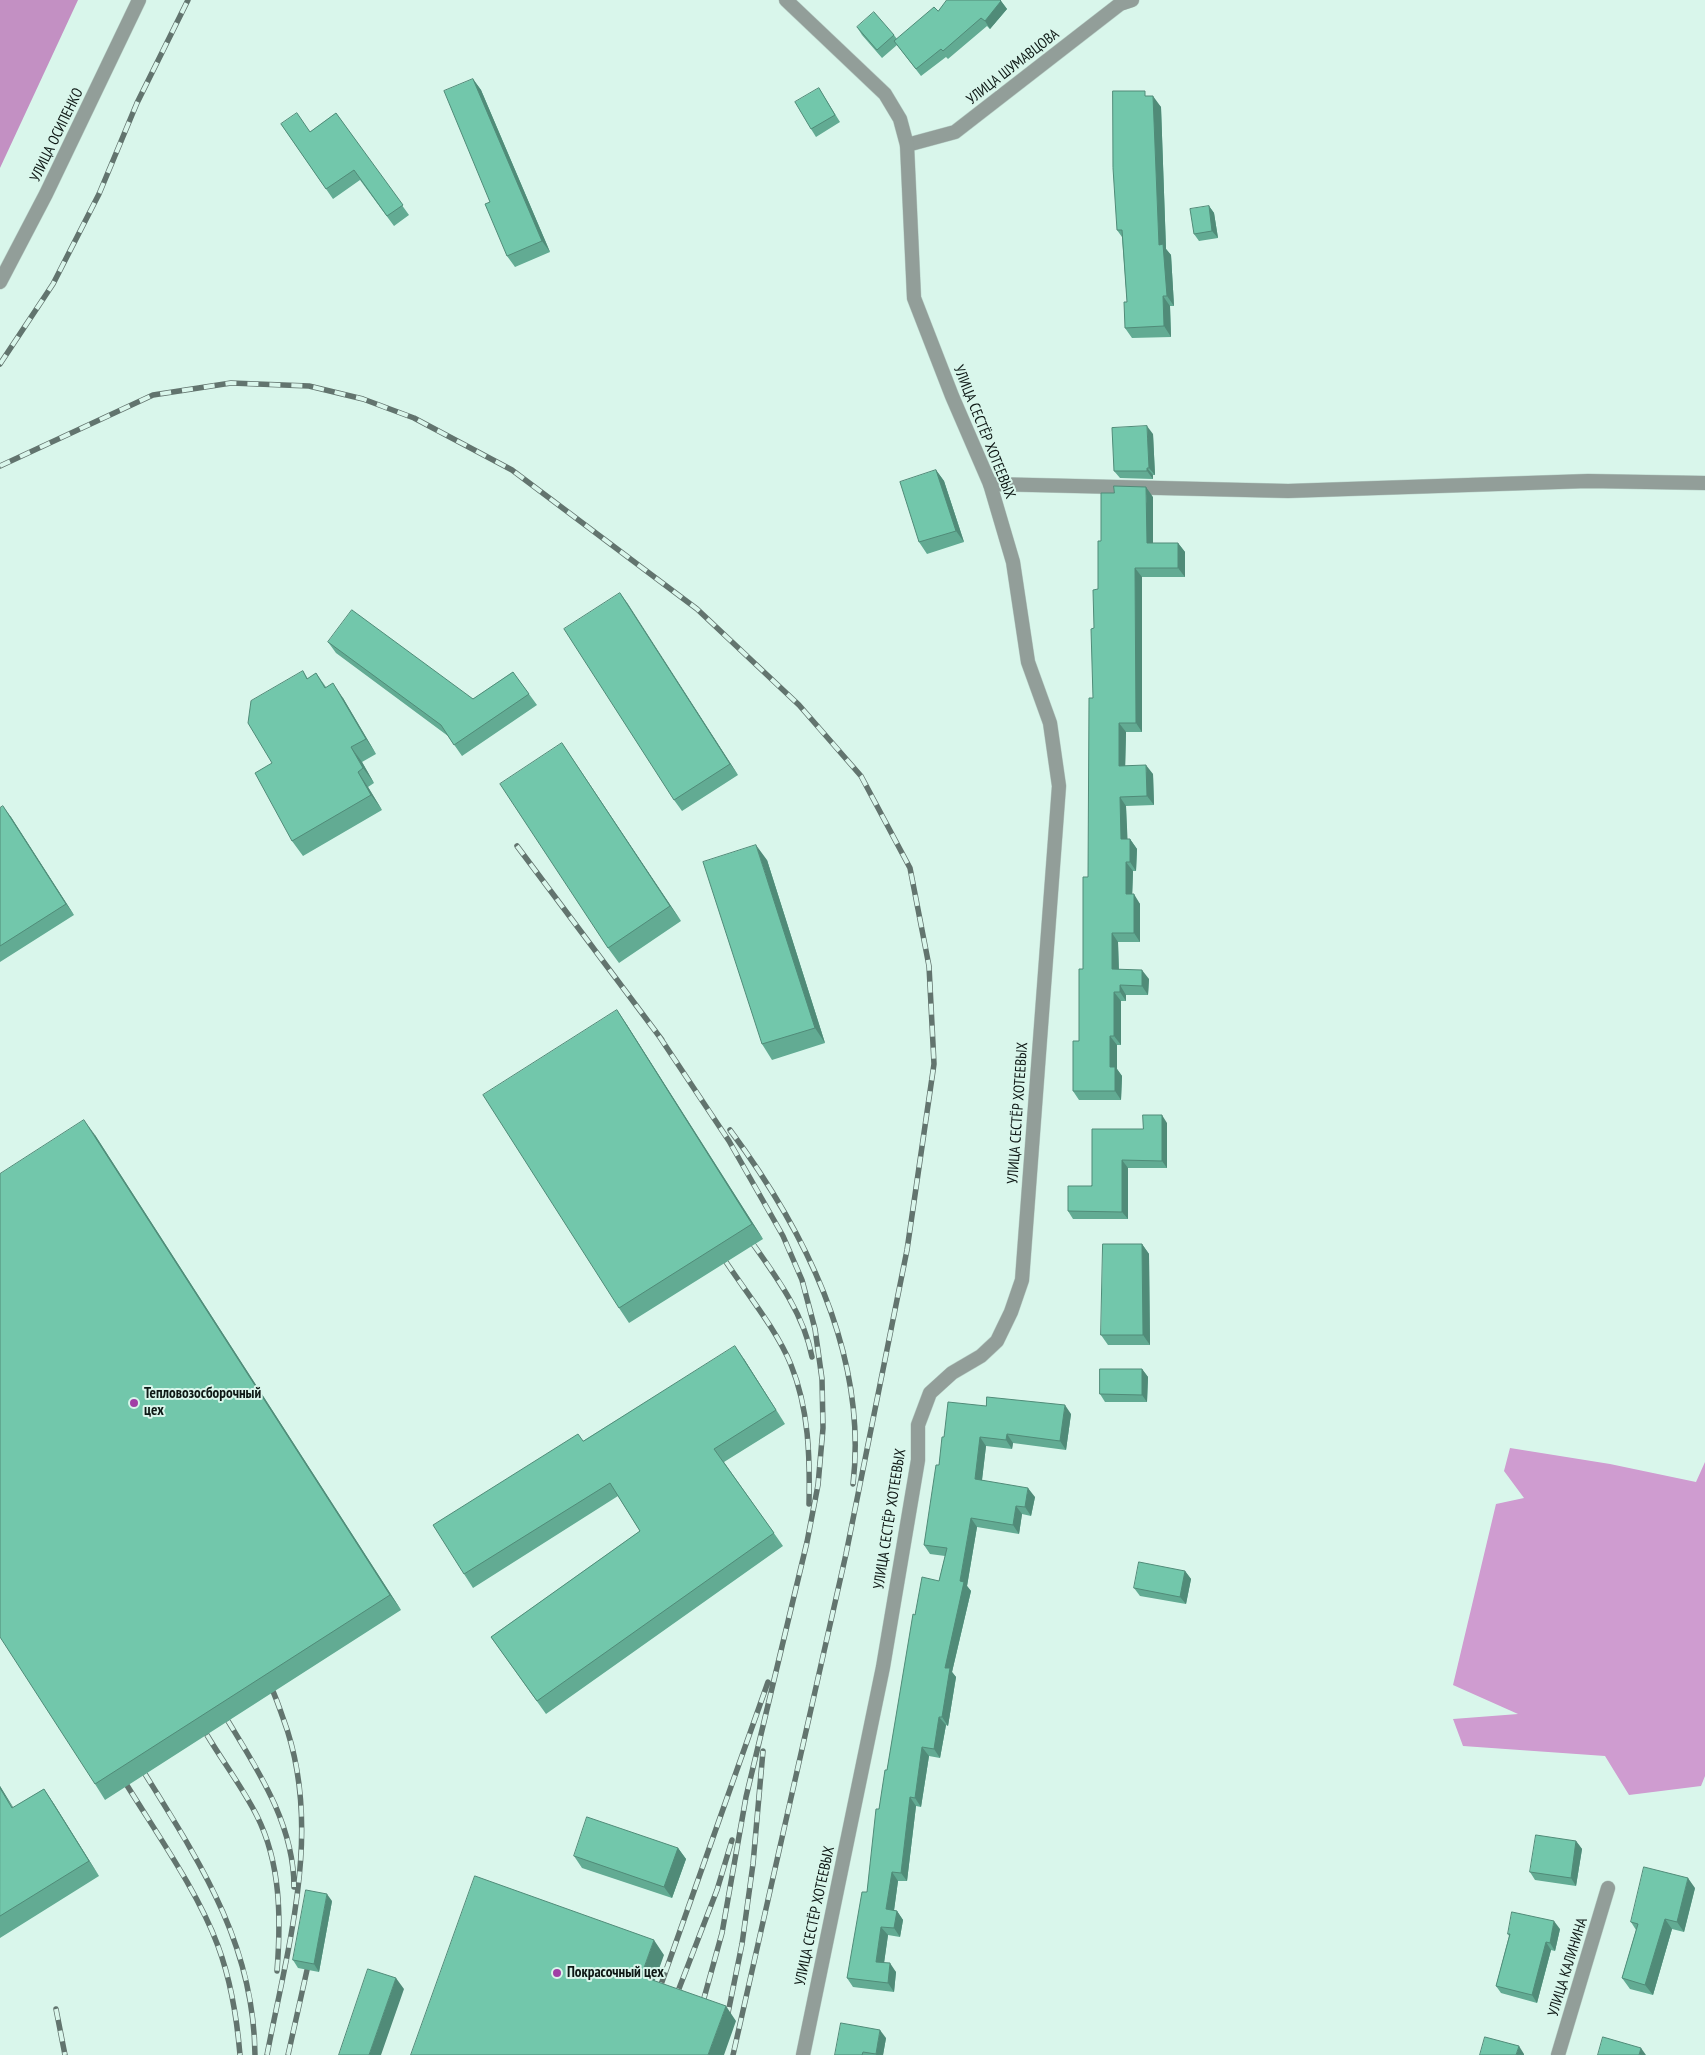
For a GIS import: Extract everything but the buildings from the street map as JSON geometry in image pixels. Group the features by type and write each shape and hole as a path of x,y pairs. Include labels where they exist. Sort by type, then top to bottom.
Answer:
{"street":[{"name":"УЛИЦА ОСИПЕНКО","path":"0,282 46,194 139,0"},
{"name":"УЛИЦА СЕСТЁР ХОТЕЕВЫХ","path":"786,0 885,94 900,119 907,145 914,298 952,396 990,484 1013,562 1028,662 1050,723 1059,786 1022,1280 1011,1312 997,1341 981,1356 952,1373 930,1393 918,1425 918,1460 883,1667 803,2055"},
{"name":"УЛИЦА ШУМАВЦОВА","path":"907,145 955,132 1120,4 1132,0"},
{"path":"990,484 1288,491 1588,481 1705,482"},
{"name":"УЛИЦА КАЛИНИНА","path":"1558,2055 1608,1888"}],"shaded area":[{"path":"0,0 78,0 0,168"},
{"path":"1510,1448 1610,1464 1696,1482 1705,1462 1705,1776 1701,1786 1629,1795 1605,1756 1463,1746 1453,1719 1518,1714 1453,1685 1496,1504 1524,1498 1504,1471"}],"railway":[{"path":"0,364 53,284 99,194 137,103 188,0"},
{"path":"0,466 153,395 231,383 309,386 363,399 414,418 512,470 697,609 799,705 861,776 910,868 929,966 934,1064 907,1250 846,1554 733,2055"},
{"path":"517,846 662,1040"},
{"path":"659,1036 729,1141 783,1236 802,1280 815,1329 822,1379 823,1428 818,1485 807,1542 746,1797 722,1933 701,2009"},
{"path":"730,1130 783,1210 806,1252 825,1296 840,1342 851,1388 855,1436 853,1484"},
{"path":"753,1244 789,1298 803,1327 812,1357"},
{"path":"726,1262 778,1339 797,1382 802,1399 807,1434 809,1504"},
{"path":"267,1679 283,1718 295,1759 301,1801 301,1844 298,1886 292,1929 267,2055"},
{"path":"658,1993 768,1682"},
{"path":"228,1721 273,1800 288,1842 294,1887"},
{"path":"207,1735 257,1816 271,1853 278,1892 279,1932 277,1971"},
{"path":"727,2018 742,1944 753,1864 763,1751"},
{"path":"120,1774 173,1858 209,1924 223,1959 230,1986 240,2055"},
{"path":"145,1774 204,1873 235,1941 245,1977 252,2015 255,2055"},
{"path":"675,1999 717,1890 732,1840"},
{"path":"288,2055 307,1970"},
{"path":"56,2009 65,2055"}],"place":[{"name":"Тепловозосборочный цех","path":"134,1403"},
{"name":"Покрасочный цех","path":"557,1973"}]}
